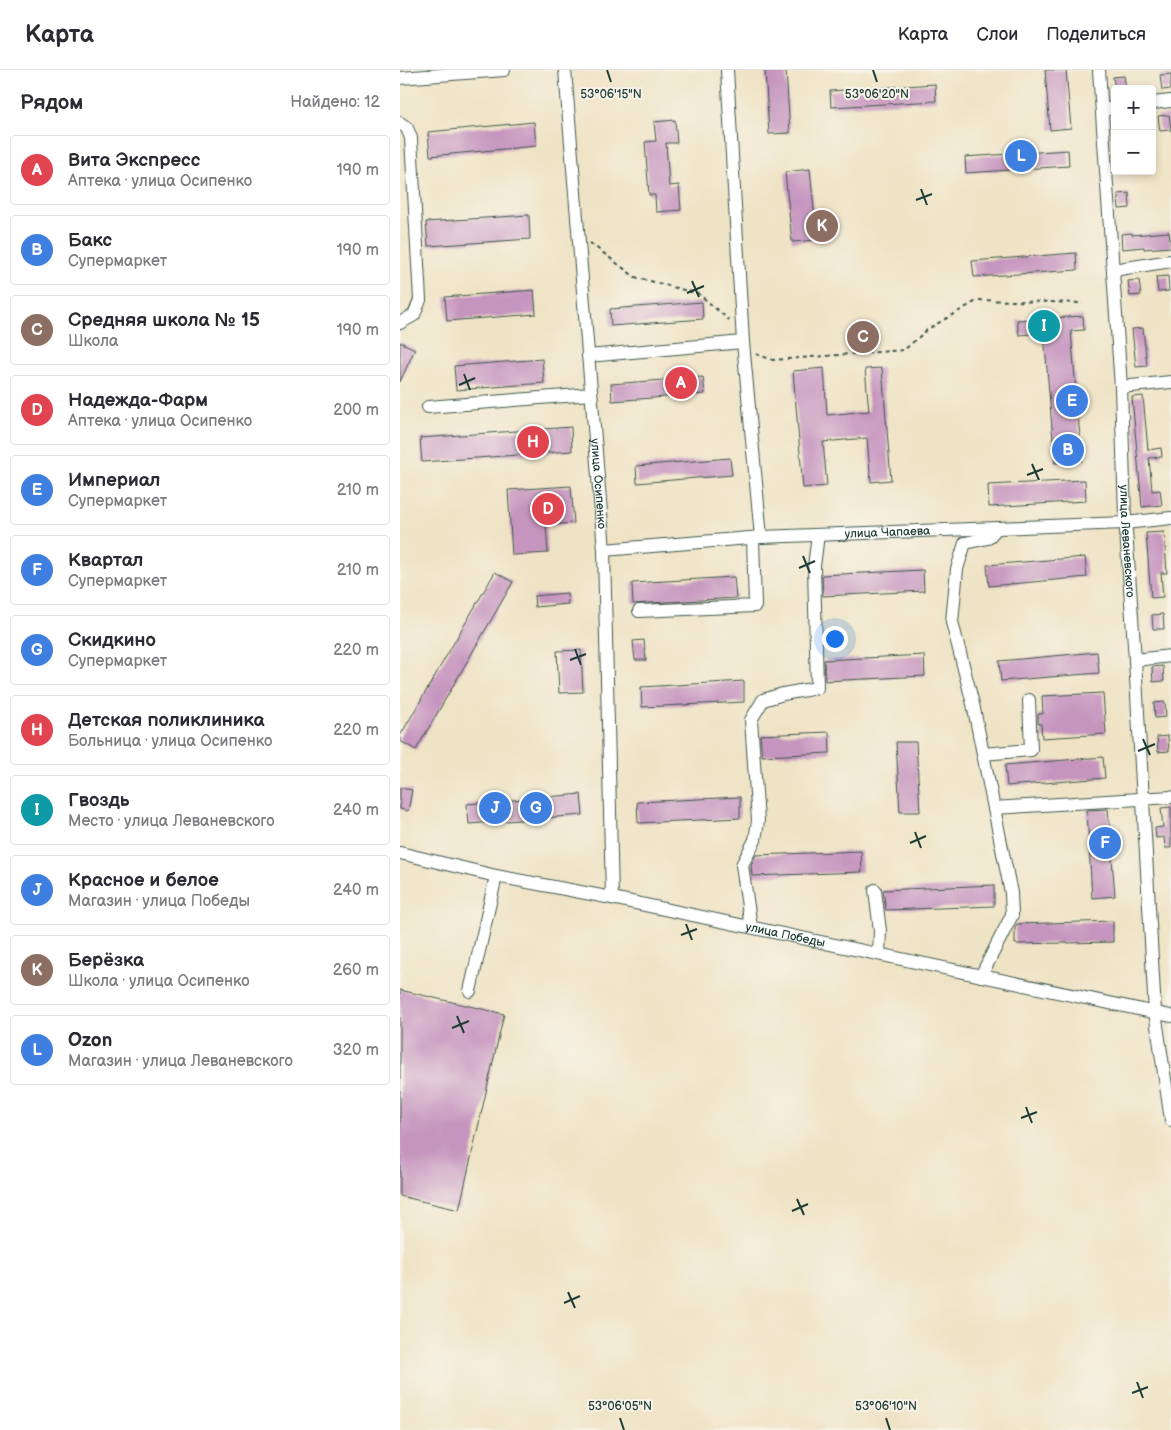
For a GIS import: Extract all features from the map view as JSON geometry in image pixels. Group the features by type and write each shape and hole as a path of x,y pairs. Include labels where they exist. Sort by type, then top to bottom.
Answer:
{"street":[{"path":"400,78 504,70"},
{"name":"улица Осипенко","path":"565,70 580,235 604,550 612,898"},
{"path":"639,611 755,606 757,538 727,70"},
{"name":"улица Леваневского","path":"1099,70 1108,109 1113,270 1121,387 1125,523 1135,660 1155,1012 1171,1120"},
{"path":"1156,103 1171,101"},
{"path":"400,123 407,128 411,138 420,300 414,315 400,323"},
{"path":"1113,270 1171,261"},
{"path":"588,356 743,337"},
{"path":"1121,387 1171,382"},
{"path":"428,407 591,394"},
{"name":"улица Чапаева","path":"604,550 757,538 1125,523 1171,518"},
{"path":"981,976 1012,915 1011,893 973,704 952,622 957,569 965,543 988,538 997,528"},
{"path":"751,928 742,865 755,840 758,821 751,720 763,700 782,694 817,688 814,566 818,535"},
{"path":"1135,660 1171,656"},
{"path":"983,754 1031,750 1029,700"},
{"path":"994,808 1171,797"},
{"name":"улица Победы","path":"400,854 496,876 612,898 1171,1016"},
{"path":"470,992 496,876"},
{"path":"875,890 880,930 879,954"}],"path":[{"path":"580,235 635,277 699,294 743,337"},
{"path":"755,354 773,360 904,350 928,328 978,300 1083,303"}],"building":[{"path":"765,70 786,70 790,133 769,134"},
{"path":"1045,70 1066,70 1071,128 1050,130"},
{"path":"1171,74 1171,89 1162,90 1160,75"},
{"path":"1124,76 1125,85 1114,85 1113,77"},
{"path":"935,84 936,101 831,107 830,91"},
{"path":"1169,115 1171,130 1160,131 1158,116"},
{"path":"675,120 677,143 666,143 669,186 679,185 681,210 656,212 655,195 649,195 645,142 656,141 654,122"},
{"path":"534,122 536,146 430,156 428,132"},
{"path":"1068,150 1069,166 966,173 965,157"},
{"path":"810,169 817,240 792,242 785,172"},
{"path":"1129,193 1130,208 1119,209 1118,194"},
{"path":"529,215 530,239 428,246 426,222"},
{"path":"1169,232 1171,247 1122,249 1121,234"},
{"path":"1076,253 1077,270 974,277 972,261"},
{"path":"1168,276 1169,291 1158,292 1156,277"},
{"path":"1139,280 1141,295 1130,296 1128,281"},
{"path":"534,290 536,314 447,321 445,297"},
{"path":"702,302 703,319 611,326 610,309"},
{"path":"1083,316 1084,330 1071,331 1082,461 1055,463 1044,333 1019,335 1017,320"},
{"path":"1143,328 1147,366 1136,367 1132,329"},
{"path":"400,342 415,349 400,382"},
{"path":"542,359 544,383 456,390 454,366"},
{"path":"824,368 827,415 869,411 865,369 882,368 891,480 871,482 867,438 823,442 827,486 803,488 793,371"},
{"path":"703,377 705,394 612,401 611,384"},
{"path":"1143,396 1148,450 1161,448 1162,457 1149,458 1152,491 1160,490 1162,505 1142,507 1132,397"},
{"path":"571,427 572,451 422,462 420,438"},
{"path":"730,458 732,475 637,483 636,466"},
{"path":"1085,480 1086,501 989,507 988,485"},
{"path":"571,486 574,523 546,525 548,553 512,555 508,490"},
{"path":"1164,532 1167,573 1161,573 1163,597 1151,598 1146,533"},
{"path":"1085,557 1087,577 989,586 987,565"},
{"path":"923,570 924,591 823,596 822,575"},
{"path":"495,572 513,582 416,750 400,741 400,736"},
{"path":"734,577 736,598 633,604 632,583"},
{"path":"567,593 568,604 535,607 534,596"},
{"path":"1163,614 1164,629 1153,629 1152,615"},
{"path":"644,640 646,660 635,660 633,641"},
{"path":"581,650 583,692 559,693 557,651"},
{"path":"1097,652 1099,673 1001,681 999,661"},
{"path":"924,655 925,676 825,681 824,660"},
{"path":"1163,666 1164,681 1153,682 1152,667"},
{"path":"744,681 744,702 642,707 641,687"},
{"path":"1103,693 1106,734 1042,738 1041,724 1038,724 1038,714 1043,714 1042,696"},
{"path":"1165,702 1166,717 1155,718 1154,703"},
{"path":"829,732 830,753 762,756 760,735"},
{"path":"1168,736 1169,751 1158,752 1157,737"},
{"path":"896,742 916,742 920,812 900,812"},
{"path":"1103,757 1105,778 1007,786 1005,765"},
{"path":"400,788 412,790 408,811 400,809"},
{"path":"581,794 583,815 469,824 467,804"},
{"path":"740,797 740,818 638,823 637,802"},
{"path":"1171,807 1171,848 1165,848 1164,837 1156,838 1155,828 1163,827 1161,808"},
{"path":"1108,809 1115,896 1092,898 1087,810"},
{"path":"861,851 862,872 752,876 751,865 756,855"},
{"path":"994,885 994,906 886,910 883,890"},
{"path":"1113,921 1113,942 1015,944 1015,927 1017,924"},
{"path":"400,990 504,1014 459,1210 400,1196"}],"place":[{"name":"Ozon","path":"1021,156"},
{"name":"Берёзка","path":"822,226"},
{"name":"Гвоздь","path":"1044,326"},
{"name":"Средняя школа № 15","path":"863,337"},
{"name":"Вита Экспресс","path":"681,383"},
{"name":"Империал","path":"1072,401"},
{"name":"Детская поликлиника","path":"533,442"},
{"name":"Бакс","path":"1068,450"},
{"name":"Надежда-Фарм","path":"548,509"},
{"name":"Красное и белое","path":"495,808"},
{"name":"Скидкино","path":"536,808"},
{"name":"Квартал","path":"1105,843"}]}
